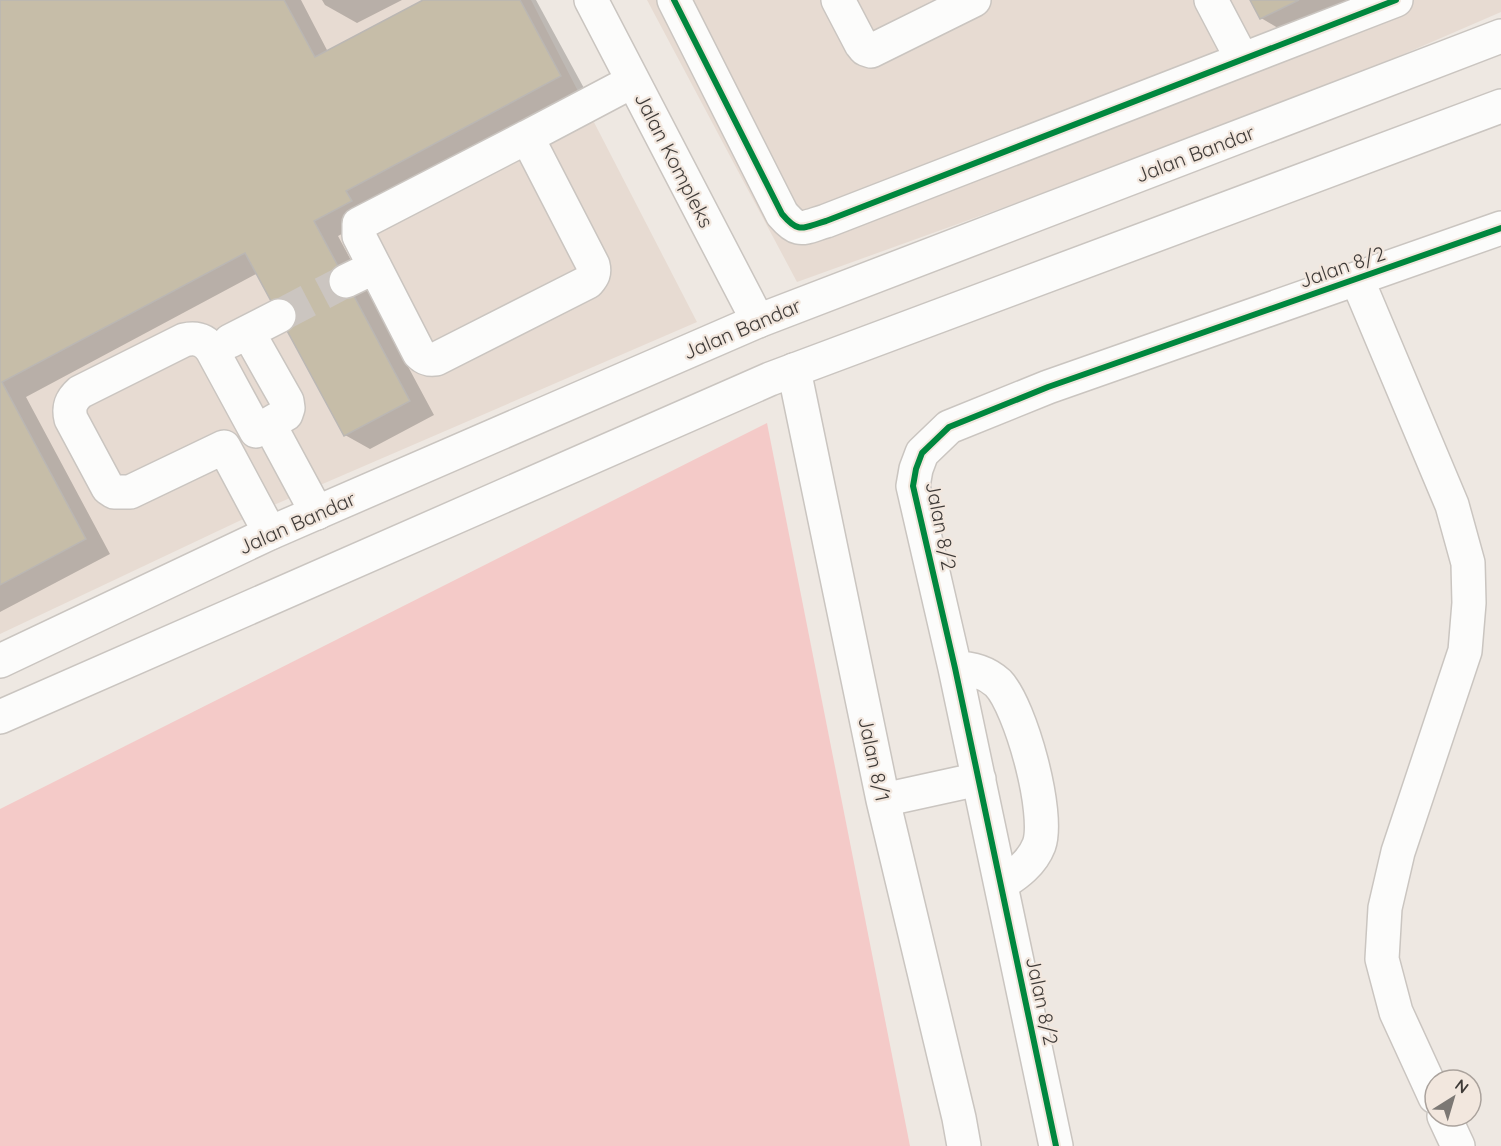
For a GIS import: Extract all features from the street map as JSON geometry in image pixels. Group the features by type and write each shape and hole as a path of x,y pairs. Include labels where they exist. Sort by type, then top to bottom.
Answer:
{"street":[{"name":"Jalan Kompleks","path":"591,0 758,321"},
{"path":"674,0 782,214 798,228 826,221 1396,0"},
{"path":"838,0 861,44 865,49 871,51 974,0"},
{"path":"1211,0 1242,58"},
{"name":"Jalan Bandar","path":"0,661 270,533 758,321 1501,36"},
{"path":"527,136 593,265 592,277 588,282 430,360 419,353 364,282 359,224 527,136 633,81"},
{"path":"0,717 794,370 1501,106"},
{"name":"Jalan 8/2","path":"1056,1146 955,668 913,486 922,453 950,427 1048,387 1501,228"},
{"path":"1357,279 1452,505 1468,563 1469,603 1465,651 1398,852 1385,909 1382,960 1396,1012 1423,1071"},
{"path":"212,351 252,340 283,323"},
{"path":"252,340 287,401 286,414 262,428 224,447 130,492 114,492 103,482 69,412 70,404 80,392 184,340 200,339 207,343 212,351 262,428 317,513"},
{"name":"Jalan 8/1","path":"794,370 883,800 964,1146"},
{"path":"224,447 270,533"},
{"path":"955,668 974,669 985,674 1000,685 1010,700 1023,729 1041,807 1042,828 1038,846 1024,867 1001,884"},
{"path":"883,800 979,780"},
{"path":"1450,1128 1458,1146"}],"shaded area":[{"path":"0,0 531,0 697,322 260,511 0,634"},
{"path":"647,0 1501,0 1501,12 1277,109 797,282"},
{"path":"767,423 910,1146 0,1146 0,809"}],"building":[{"path":"0,0 284,0 315,57 423,0 520,0 561,76 346,191 352,201 314,221 410,401 344,436 245,253 2,382 86,539 0,585"},
{"path":"1250,0 1299,0 1260,19"}],"tunnel":[{"path":"279,316 346,281"}],"cycle path":[{"path":"674,0 782,214 793,225 801,228 826,221 1396,0"},
{"path":"1056,1146 955,668 913,486 922,453 949,427 1048,387 1501,228"}]}
